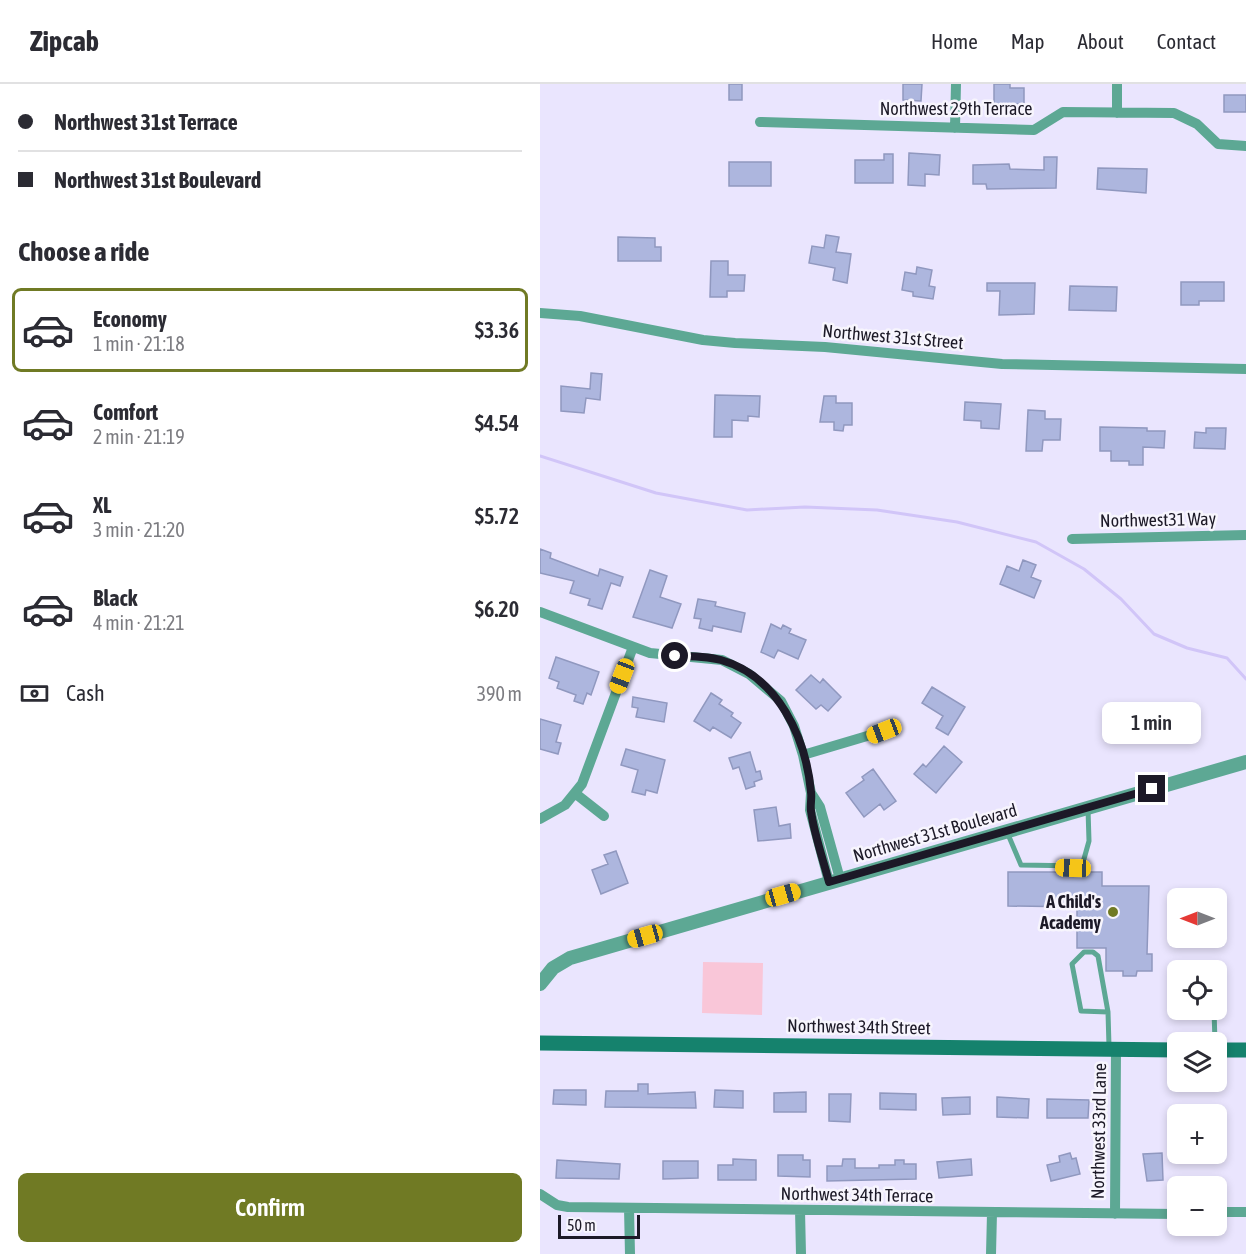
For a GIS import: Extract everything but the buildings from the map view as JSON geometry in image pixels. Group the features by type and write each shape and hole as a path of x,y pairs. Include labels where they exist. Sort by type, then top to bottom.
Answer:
{"main road":[{"name":"Northwest 34th Street","path":"540,1043 1167,1050"},
{"path":"1227,1050 1246,1050"}],"street":[{"path":"955,128 956,84"},
{"path":"1117,84 1117,113"},
{"name":"Northwest 29th Terrace","path":"760,122 1034,129 1062,112 1174,113 1197,124 1218,144 1246,146"},
{"name":"Northwest 31st Street","path":"540,313 580,316 703,340 735,343 825,347 1002,364 1246,369"},
{"name":"Northwest31 Way","path":"1071,539 1246,535"},
{"path":"540,612 650,653 722,660 749,674 781,701 794,726 811,793 820,807 835,880"},
{"path":"540,819 566,805 582,784 633,647"},
{"path":"803,755 884,731"},
{"name":"Northwest 31st Boulevard","path":"540,984 553,968 570,958 1246,762"},
{"path":"576,794 604,816"},
{"name":"Northwest 33rd Lane","path":"1112,1049 1114,1214"},
{"name":"Northwest 34th Terrace","path":"540,1194 557,1205 568,1207 1167,1214"},
{"path":"629,1208 630,1254"},
{"path":"800,1210 801,1254"},
{"path":"1227,1212 1246,1212"},
{"path":"992,1213 992,1254"}],"lane":[{"path":"1006,831 1021,865 1073,868 1082,866 1086,861 1089,841 1088,808"},
{"path":"1108,1012 1081,1011 1072,964 1084,952 1093,952 1098,956 1108,1012 1112,1049"}],"shaded area":[{"path":"703,962 763,963 762,1015 702,1013"}],"waterway":[{"path":"540,456 656,493 747,510 805,507 877,510 957,522 1036,542 1084,569 1121,599 1154,634 1187,648 1227,658 1246,679"}],"place":[{"name":"A Child's Academy","path":"1113,912"}],"route":[{"path":"675,656 722,660 749,674 781,701 794,726 803,755 811,793 810,810 829,882 1152,789"}]}
